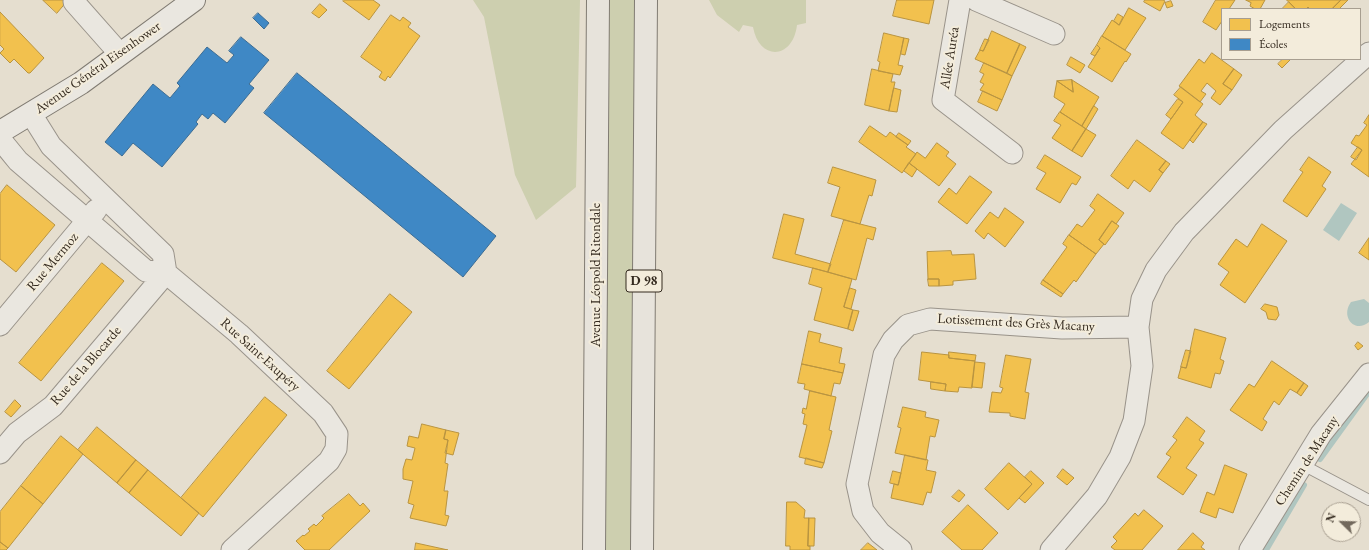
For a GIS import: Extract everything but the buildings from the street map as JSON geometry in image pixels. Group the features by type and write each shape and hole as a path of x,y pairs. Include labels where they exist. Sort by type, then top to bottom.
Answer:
{"highway":[{"name":"Avenue Léopold Ritondale","path":"594,550 598,0"},
{"name":"D 98","path":"642,550 646,0"}],"street":[{"path":"76,0 74,2 120,54"},
{"name":"Avenue Général Eisenhower","path":"0,132 81,83 194,0"},
{"name":"Allée Auréa","path":"960,0 943,100 1012,154"},
{"path":"976,0 1054,34"},
{"path":"1051,550 1097,496 1120,458 1134,421 1142,366 1138,328 1142,300 1156,270 1184,232 1283,130 1369,53"},
{"path":"0,139 18,161 146,271 166,273 163,254 51,146 31,114"},
{"name":"Rue Mermoz","path":"0,325 105,199"},
{"name":"Rue Saint-Exupéry","path":"166,273 239,334 323,413 337,434 336,448 329,461 232,550"},
{"name":"Rue de la Blocarde","path":"0,453 16,434 53,406 166,273"},
{"name":"Lotissement des Grès Macany","path":"901,550 880,533 863,511 857,484 884,355 893,340 908,325 930,319 1062,328 1138,328"},
{"name":"Chemin de Macany","path":"1250,550 1321,434 1369,374"}],"lane":[{"path":"1303,465 1369,500"}],"green space":[{"path":"473,0 580,0 576,187 536,220 515,175 484,17"},
{"path":"608,0 635,0 631,550 603,550"},
{"path":"709,0 806,0 806,23 797,25 794,37 789,45 783,50 776,52 769,51 762,46 756,38 753,27 743,25 739,32 717,15"}],"water":[{"path":"1341,203 1357,213 1339,241 1323,230"},
{"path":"1364,299 1369,303 1369,322 1359,326 1354,325 1348,318 1348,308 1351,302"}],"waterway":[{"path":"1320,459 1369,391"},
{"path":"1266,550 1304,485"}]}
